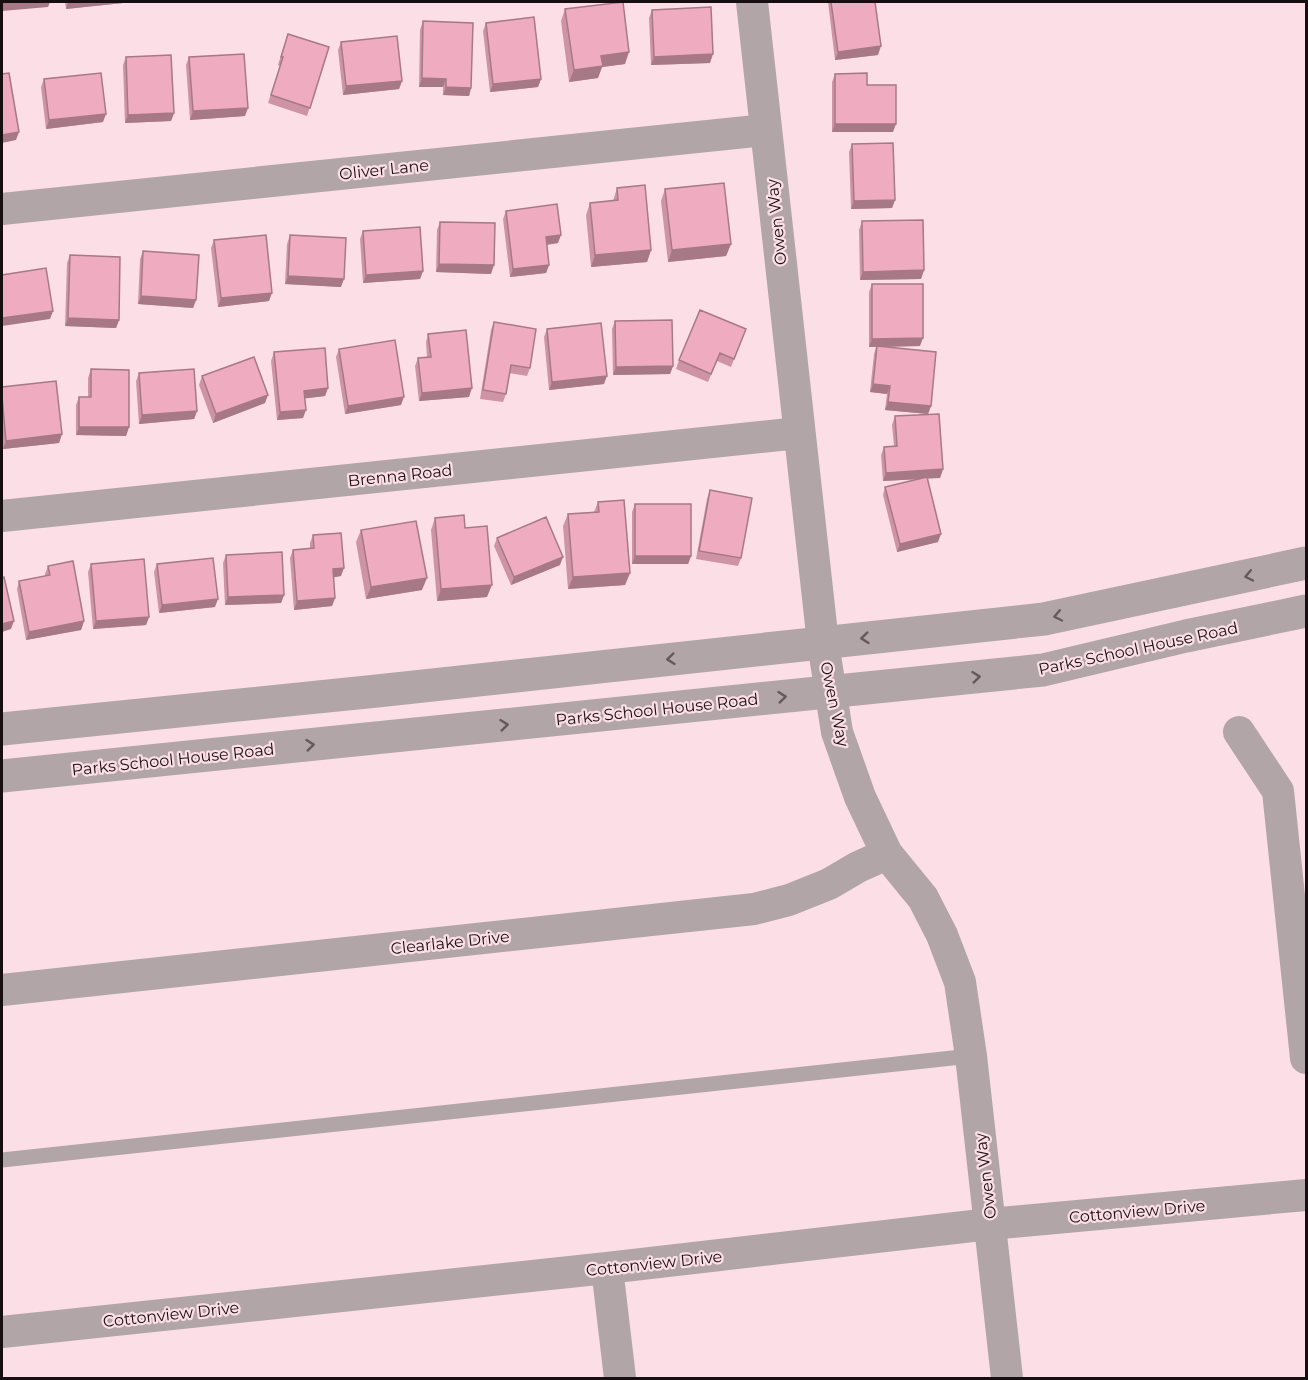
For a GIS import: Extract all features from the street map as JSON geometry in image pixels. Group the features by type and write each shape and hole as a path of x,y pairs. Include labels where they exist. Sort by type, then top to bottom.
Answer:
{"street":[{"name":"Owen Way","path":"752,2 823,643 837,732 860,797 887,854 923,898 942,935 960,982 971,1056 1006,1378"},
{"name":"Oliver Lane","path":"2,209 766,130"},
{"name":"Brenna Road","path":"2,516 799,433"},
{"path":"2,729 1044,619 1306,563"},
{"name":"Parks School House Road","path":"2,776 1043,670 1186,636 1306,611"},
{"path":"1239,732 1278,791 1306,1058"},
{"name":"Clearlake Drive","path":"2,990 754,909 789,900 829,884 887,854"},
{"name":"Cottonview Drive","path":"2,1332 607,1268 990,1224 1306,1195"},
{"path":"607,1268 620,1378"}],"lane":[{"path":"2,1160 971,1056"}],"building":[{"path":"623,2 629,52 601,56 603,66 574,70 565,9"},
{"path":"831,2 875,2 881,46 838,52"},
{"path":"711,7 713,54 654,57 652,10"},
{"path":"534,17 541,79 493,84 486,23"},
{"path":"423,21 473,23 471,88 446,87 446,79 422,78"},
{"path":"288,34 329,47 310,108 271,95"},
{"path":"397,36 402,81 346,86 341,42"},
{"path":"244,54 248,108 193,111 189,57"},
{"path":"171,55 174,113 128,115 126,57"},
{"path":"9,73 19,132 2,135 2,74"},
{"path":"101,73 106,114 49,120 44,79"},
{"path":"867,73 867,85 896,85 896,124 835,124 835,74"},
{"path":"893,143 895,200 854,201 852,144"},
{"path":"724,183 731,244 672,250 665,189"},
{"path":"645,185 651,250 595,255 590,203 618,200 617,188"},
{"path":"557,204 561,235 546,237 549,265 513,269 506,211"},
{"path":"923,220 924,270 863,272 862,221"},
{"path":"440,222 495,223 494,265 439,264"},
{"path":"420,227 423,271 366,275 363,231"},
{"path":"266,235 272,293 221,298 214,240"},
{"path":"290,235 346,238 344,279 288,276"},
{"path":"143,251 199,255 196,300 141,296"},
{"path":"70,255 120,257 119,320 68,318"},
{"path":"46,268 53,311 2,318 2,275"},
{"path":"872,284 923,284 923,338 872,339"},
{"path":"700,310 746,329 734,359 720,353 711,374 679,360"},
{"path":"672,320 673,366 616,367 615,321"},
{"path":"494,322 536,329 530,368 511,365 506,394 483,390"},
{"path":"601,323 607,376 552,382 547,329"},
{"path":"466,330 472,388 422,393 418,358 431,357 428,334"},
{"path":"395,340 404,397 348,406 339,349"},
{"path":"877,346 936,352 931,406 888,402 890,386 873,384"},
{"path":"325,348 328,388 304,391 306,410 280,412 274,352"},
{"path":"254,357 268,395 216,414 202,376"},
{"path":"91,369 129,370 129,427 79,427 79,397 91,397"},
{"path":"194,369 197,411 142,415 139,373"},
{"path":"56,381 62,434 6,441 2,387"},
{"path":"939,414 943,469 886,473 884,447 897,446 895,416"},
{"path":"927,477 941,534 900,544 885,487"},
{"path":"710,490 752,498 741,558 699,551"},
{"path":"624,500 630,573 573,577 568,514 599,512 598,502"},
{"path":"635,504 691,504 691,556 635,556"},
{"path":"464,515 465,528 487,526 492,585 441,589 435,518"},
{"path":"546,517 563,557 514,577 497,538"},
{"path":"416,521 427,578 371,587 361,530"},
{"path":"341,533 344,568 333,569 335,598 297,601 293,550 314,548 313,535"},
{"path":"282,552 284,595 228,597 226,555"},
{"path":"213,558 218,599 162,605 157,564"},
{"path":"144,559 149,617 96,621 91,564"},
{"path":"73,561 84,621 29,632 19,581 50,575 48,566"},
{"path":"4,577 14,621 2,624 2,578"}]}
